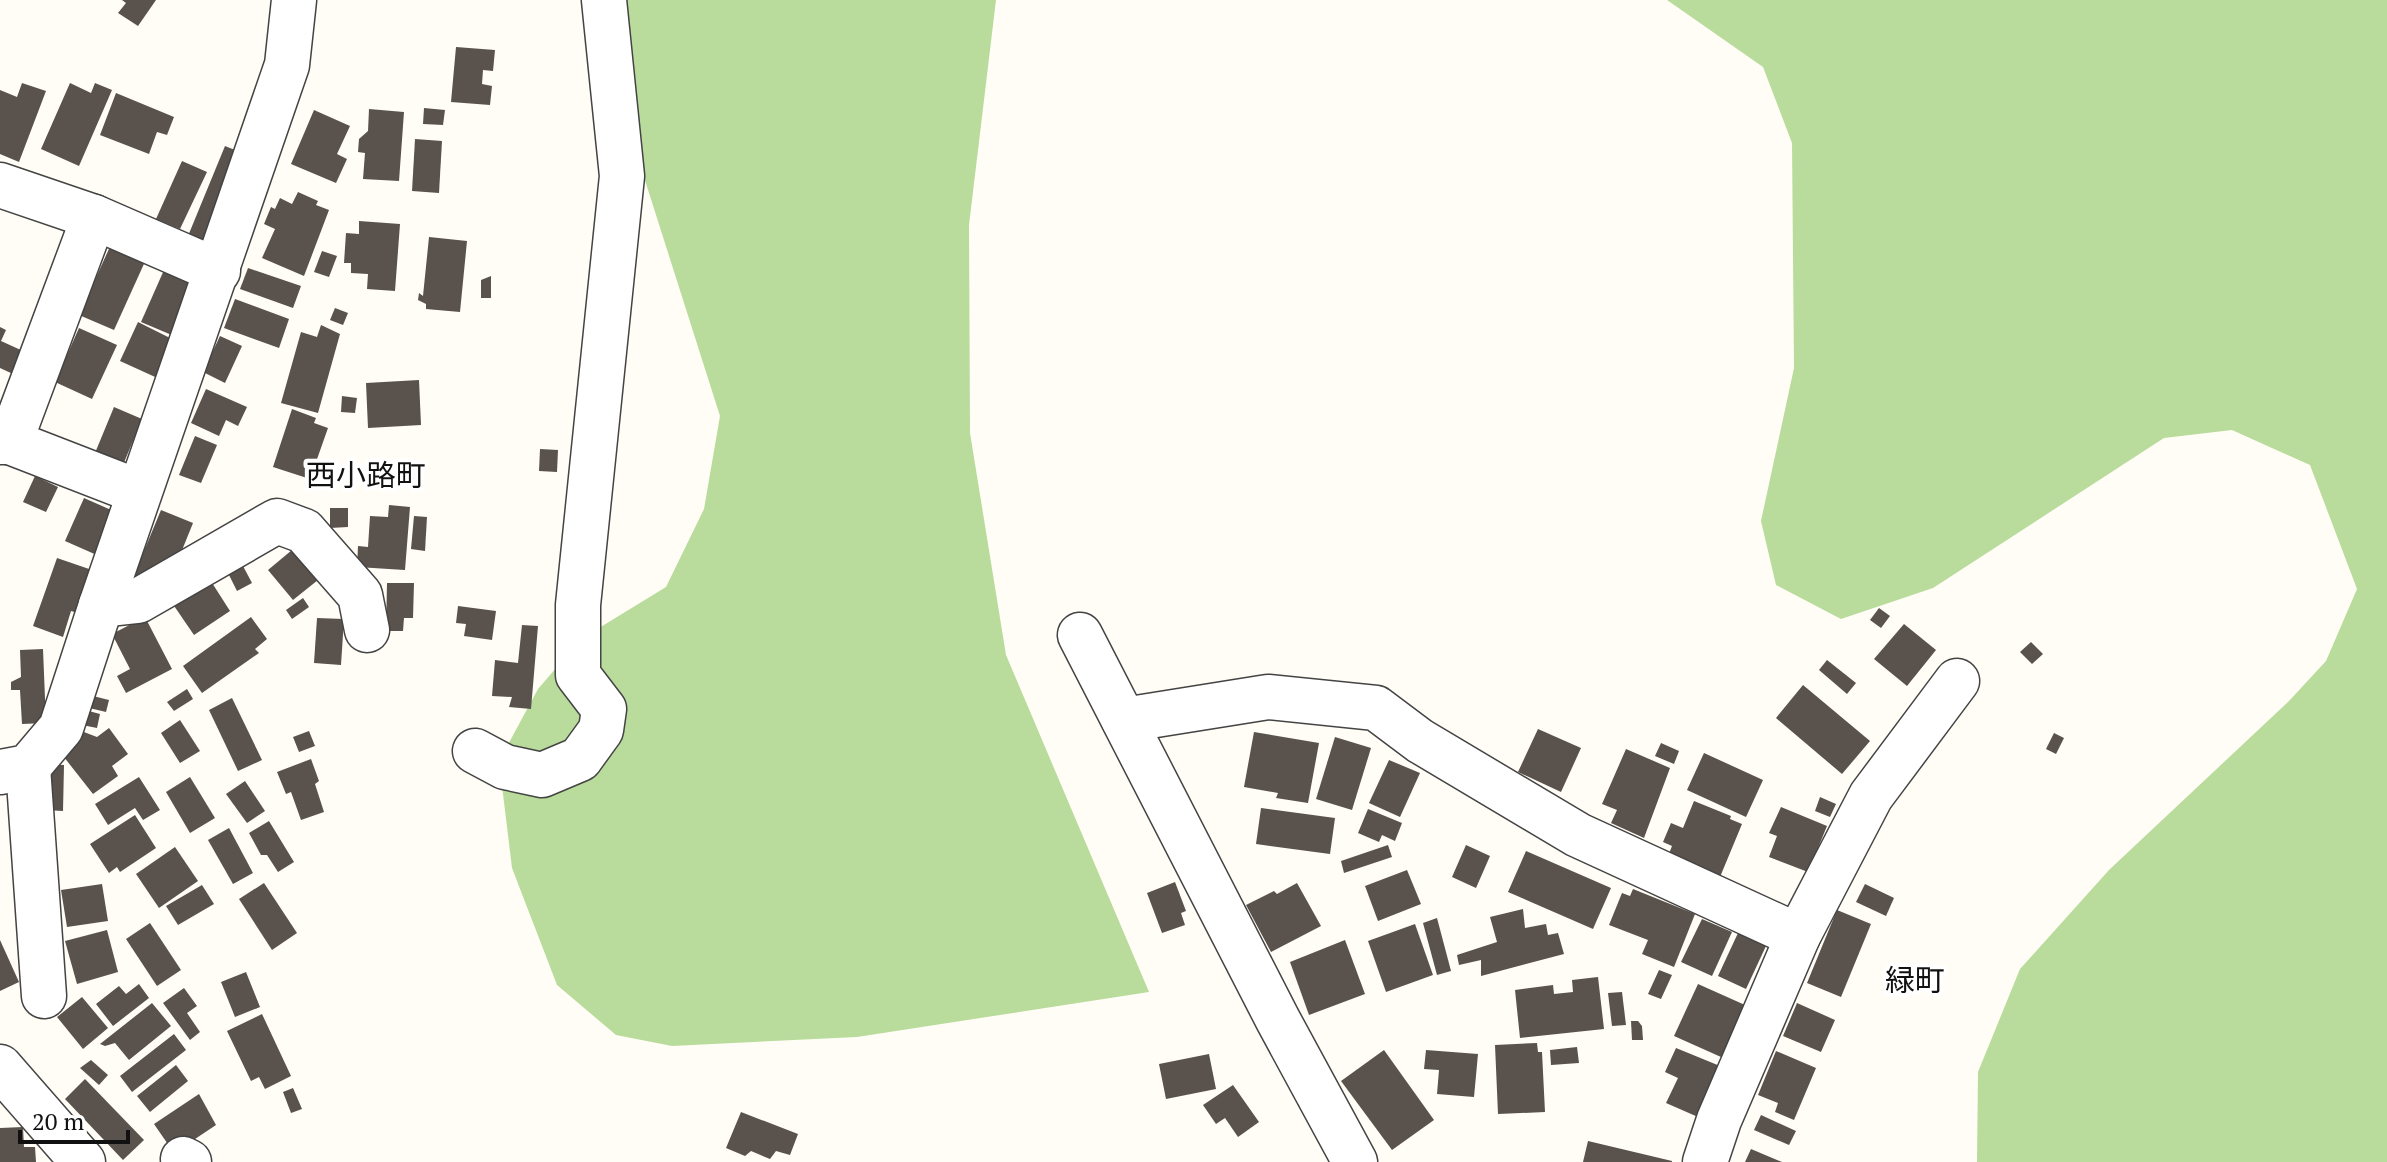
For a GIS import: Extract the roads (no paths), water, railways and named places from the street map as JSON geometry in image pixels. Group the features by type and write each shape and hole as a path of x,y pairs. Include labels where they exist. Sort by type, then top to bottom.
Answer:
{"street":[{"path":"44,996 14,770 61,728 287,65 294,0"},
{"path":"475,751 505,767 542,775 580,759 601,730 604,709 578,675 578,605 622,176 604,0"},
{"path":"0,185 94,217 218,271"},
{"path":"94,217 5,442 139,492"},
{"path":"101,605 138,601 277,521 304,531 360,595 367,630"},
{"path":"1080,635 1278,1020 1355,1162"},
{"path":"1705,1162 1719,1120 1798,936 1871,796 1957,681"},
{"path":"1124,720 1268,697 1376,708 1420,741 1578,835 1798,936"},
{"path":"0,1067 83,1162"}],"district":[{"name":"西小路町","path":"366,475"},
{"name":"緑町","path":"1915,980"}]}
